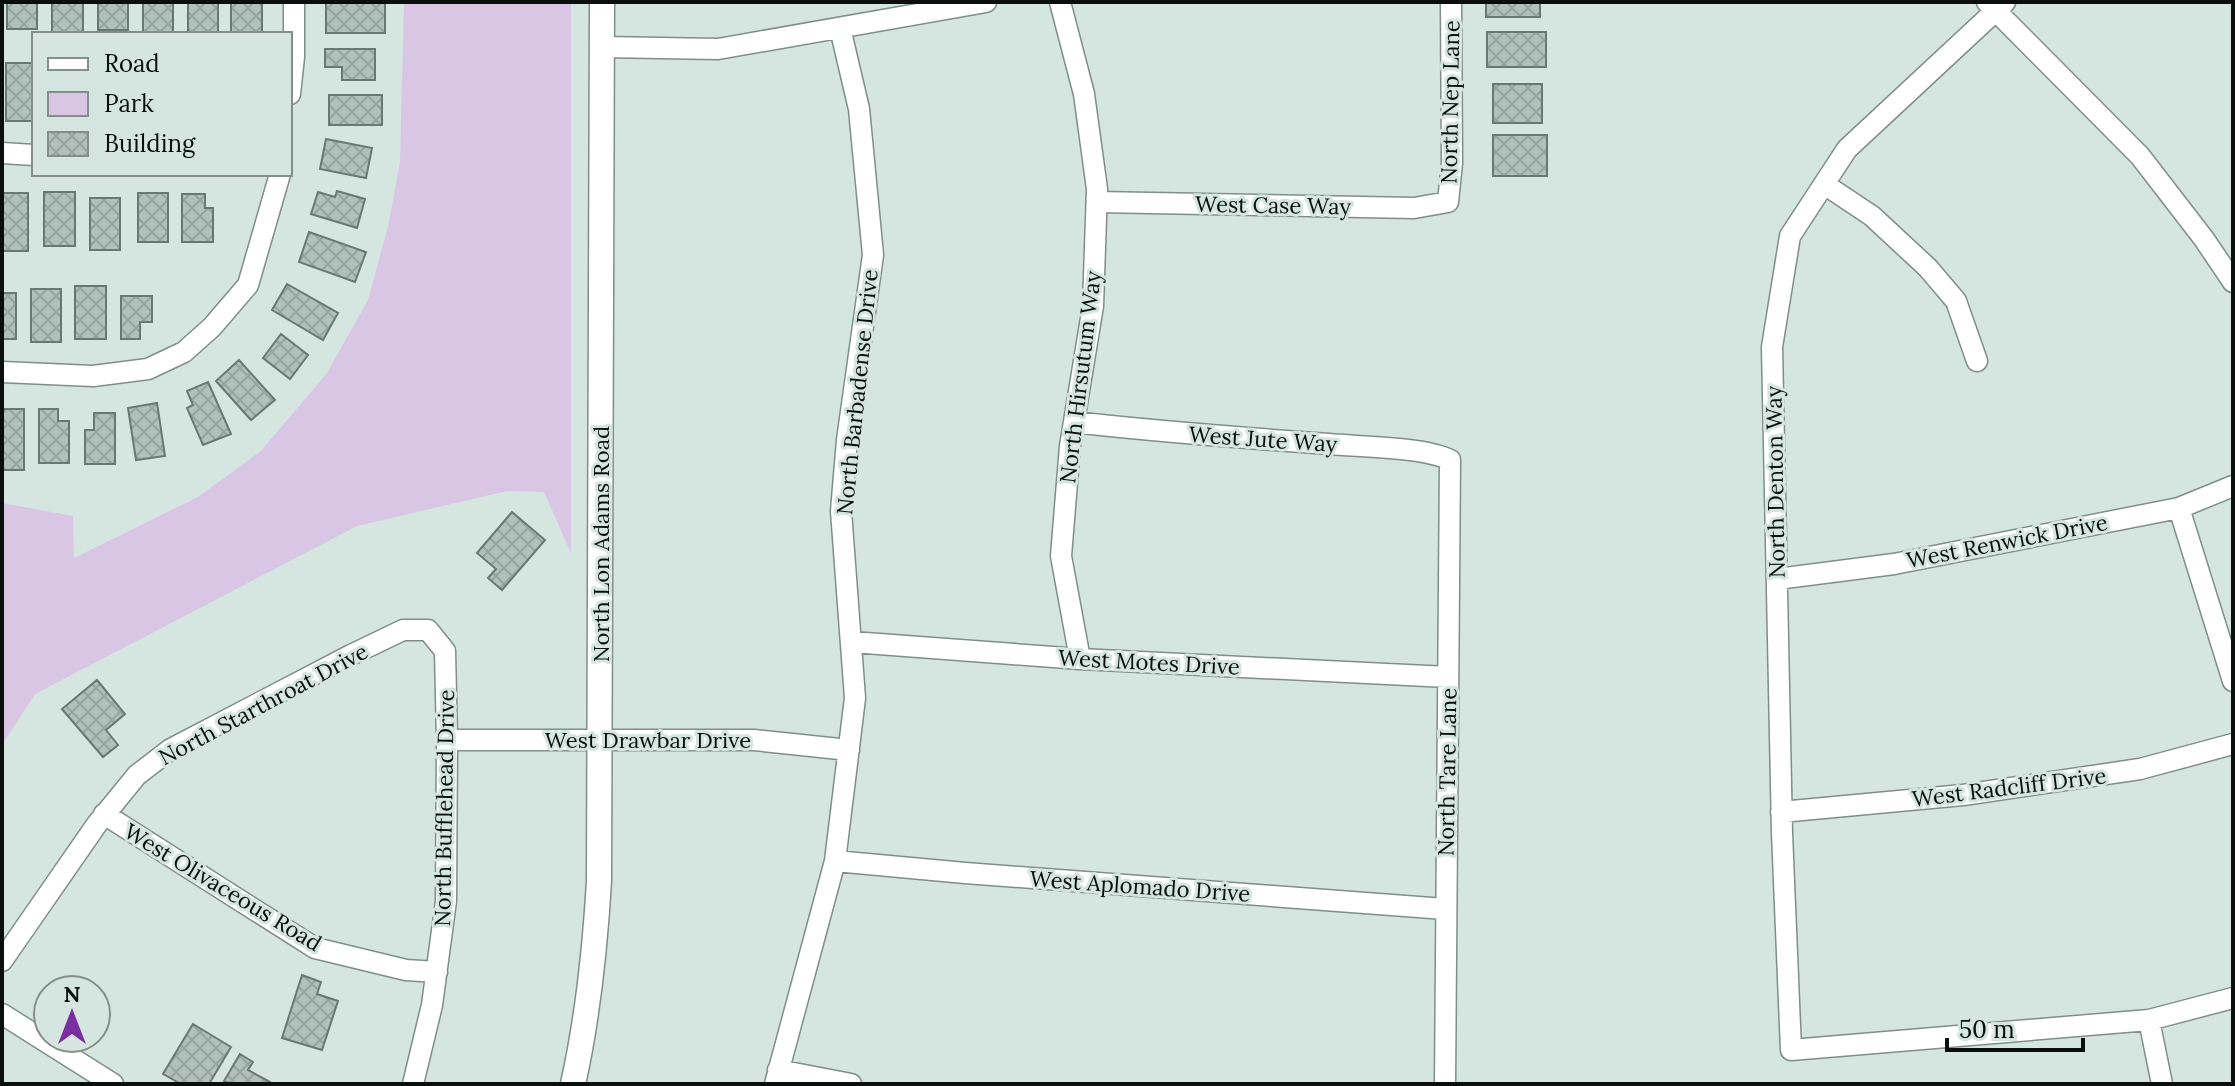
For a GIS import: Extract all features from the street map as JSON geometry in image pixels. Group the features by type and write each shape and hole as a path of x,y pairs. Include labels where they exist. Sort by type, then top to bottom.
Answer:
{"street":[{"path":"292,76 294,2"},
{"name":"North Lon Adams Road","path":"573,1084 595,946 599,881 602,2"},
{"path":"603,47 718,49 986,2"},
{"name":"North Hirsutum Way","path":"1060,2 1084,94 1097,189 1093,306 1074,422 1061,556 1080,659"},
{"name":"North Nep Lane","path":"1448,202 1452,163 1451,2"},
{"path":"1997,5 2140,156 2233,282"},
{"name":"North Denton Way","path":"1997,5 1847,149 1790,236 1772,347 1781,812 1791,1050 2149,1020"},
{"name":"North Barbadense Drive","path":"777,1077 835,861 855,698 841,511 847,440 873,255 859,109 840,28"},
{"path":"2,153 32,155"},
{"path":"2,372 93,376 148,369 184,352 212,327 248,285 279,176"},
{"path":"1824,184 1872,216 1928,268 1956,301 1977,361"},
{"name":"West Case Way","path":"1097,202 1414,208 1448,202"},
{"name":"West Jute Way","path":"1074,422 1395,449 1440,455 1450,460"},
{"name":"North Tare Lane","path":"1445,1084 1450,460"},
{"name":"West Renwick Drive","path":"1777,579 1894,564 2179,508 2233,486"},
{"path":"2179,508 2233,681"},
{"name":"North Starthroat Drive","path":"2,961 104,814 137,775 171,749 403,630 428,630"},
{"name":"North Bufflehead Drive","path":"413,1084 437,972 446,901 445,651 428,630"},
{"name":"West Motes Drive","path":"852,642 1080,659 1448,677"},
{"name":"West Drawbar Drive","path":"447,740 754,740 849,750"},
{"name":"West Radcliff Drive","path":"1781,812 1963,795 2140,769 2233,744"},
{"name":"West Olivaceous Road","path":"104,814 315,948 406,970 437,972"},
{"name":"West Aplomado Drive","path":"835,861 1445,909"},
{"path":"2162,1084 2149,1020 2233,998"},
{"path":"2,1014 113,1084"},
{"path":"777,1077 851,1084"}],"green space":[{"path":"404,2 571,2 571,553 544,492 507,491 357,526 35,694 2,745 2,503 73,516 74,558 198,497 261,451 327,373 368,300 388,227 400,162"}],"building":[{"path":"7,2 37,2 37,29 7,29"},
{"path":"52,2 83,2 83,32 52,32"},
{"path":"98,2 128,2 128,30 98,30"},
{"path":"143,2 173,2 173,32 143,32"},
{"path":"188,2 218,2 218,32 188,32"},
{"path":"231,2 262,2 262,32 231,32"},
{"path":"326,2 385,2 385,33 326,33"},
{"path":"1486,2 1540,2 1540,17 1486,17"},
{"path":"1487,32 1546,32 1546,67 1487,67"},
{"path":"325,49 375,49 375,80 342,80 342,67 325,67"},
{"path":"6,63 32,63 32,121 6,121"},
{"path":"1493,84 1542,84 1542,123 1493,123"},
{"path":"329,95 382,95 382,125 329,125"},
{"path":"1493,135 1547,135 1547,176 1493,176"},
{"path":"326,139 372,148 366,178 320,169"},
{"path":"337,191 365,199 357,228 311,214 318,192 335,197"},
{"path":"44,192 75,192 75,246 44,246"},
{"path":"2,193 28,193 28,251 2,251"},
{"path":"138,193 168,193 168,242 138,242"},
{"path":"182,194 205,194 205,208 213,208 213,242 182,242"},
{"path":"90,198 120,198 120,250 90,250"},
{"path":"309,232 366,252 355,282 299,262"},
{"path":"287,284 338,313 323,340 272,310"},
{"path":"75,286 106,286 106,339 75,339"},
{"path":"31,289 61,289 61,342 31,342"},
{"path":"2,293 16,293 16,339 2,339"},
{"path":"121,296 152,296 152,322 140,322 140,339 121,339"},
{"path":"281,334 308,355 290,379 263,358"},
{"path":"239,360 275,400 251,420 216,381"},
{"path":"208,382 231,434 203,445 187,408 193,405 187,391"},
{"path":"157,403 165,456 136,460 128,408"},
{"path":"2,409 24,409 24,470 2,470"},
{"path":"39,409 58,409 58,421 69,421 69,463 39,463"},
{"path":"94,413 115,413 115,464 85,464 85,430 94,430"},
{"path":"512,512 545,540 502,590 488,578 496,569 477,553"},
{"path":"97,680 125,714 106,730 118,745 103,757 62,709"},
{"path":"302,975 321,982 317,994 338,1001 322,1050 282,1038"},
{"path":"193,1024 231,1047 209,1084 181,1084 163,1074"},
{"path":"240,1054 253,1062 248,1070 269,1084 230,1084 224,1081"}]}
